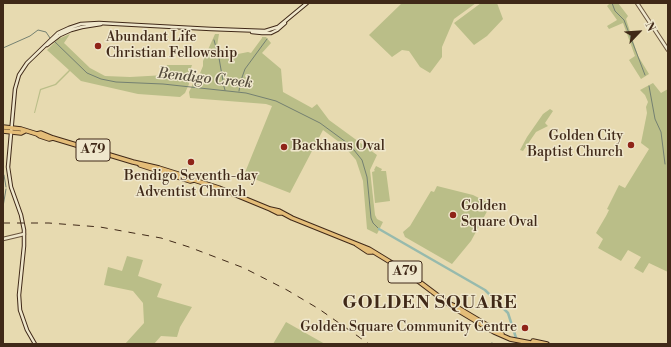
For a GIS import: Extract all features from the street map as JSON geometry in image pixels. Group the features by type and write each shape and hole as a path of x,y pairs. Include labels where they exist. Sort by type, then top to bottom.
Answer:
{"highway":[{"name":"A79","path":"3,127 21,133 25,131 37,134 41,133 133,162 159,168 219,188 270,209 274,208 282,213 356,244 368,252 373,253 401,268 449,304 455,306 501,334 513,339 547,344"},
{"name":"A79","path":"3,131 11,130"},
{"name":"A79","path":"520,340 536,344"}],"main road":[{"path":"35,344 25,326 19,306 24,234 22,217 8,176 8,158 15,94 18,78 25,65 38,51 59,34 79,27 107,24 273,31 307,3"},
{"path":"637,3 668,50"},
{"path":"3,239 24,234"}],"green space":[{"path":"402,3 476,3 454,19 442,47 442,57 430,73 420,67 409,51 402,50 392,57 369,35"},
{"path":"481,3 497,3 503,19 487,36 474,45 454,23"},
{"path":"610,3 618,3 628,16 626,19 638,56 649,74 641,79 629,60 635,56 623,23 609,29 607,26 617,20 607,6"},
{"path":"70,34 64,43 90,68 105,76 130,77 166,75 167,65 192,65 188,77 189,84 185,93 180,97 138,94 81,81 70,71 56,85 41,90 34,113 40,89 55,84 69,70 47,50 58,39"},
{"path":"215,34 219,34 217,46 219,53 233,55 248,52 251,53 262,37 266,37 271,43 262,53 281,69 283,92 312,108 317,104 329,120 377,155 370,170 375,215 377,219 383,222 377,234 367,229 363,181 356,160 343,145 323,130 290,193 244,175 272,106 266,104 190,98 189,92 194,81 198,78 203,66 203,61"},
{"path":"653,83 661,93 668,89 668,272 649,263 643,273 634,268 641,257 628,250 621,261 598,248 603,239 596,233 609,210 607,209 619,185 625,188 649,149 641,143 648,102 645,95 640,90"},
{"path":"550,109 553,111 545,123 548,126 536,132 523,151 520,150 543,114"},
{"path":"376,166 382,169 381,171 386,171 390,201 375,203 372,172 375,171"},
{"path":"437,186 473,195 491,204 471,241 452,264 405,237 403,232 410,226 431,191 434,192"},
{"path":"127,256 143,260 138,276 162,284 157,297 192,307 180,327 177,337 161,336 154,344 125,344 144,323 143,303 133,291 104,285 108,267 122,271"},
{"path":"286,322 325,344 273,344"}],"waterway":[{"path":"612,3 615,11 624,20 645,75"},
{"name":"Bendigo Creek","path":"3,48 30,36 38,30 46,32 50,38"},
{"path":"240,83 245,69 267,39"},
{"path":"214,40 223,81"},
{"name":"Bendigo Creek","path":"54,41 87,73 101,79 116,82 163,84 246,93 276,101 320,123 350,145 362,160 367,177 371,218 373,223 379,229"},
{"name":"Bendigo Creek","path":"223,83 225,90"},
{"name":"Bendigo Creek","path":"239,91 240,85"},
{"path":"649,86 655,119 661,132 665,164"},
{"path":"4,175 6,187"},
{"path":"3,207 6,189"},
{"name":"Bendigo Creek","path":"379,229 485,290 508,313 518,344"}],"railway":[{"path":"3,223 49,223 100,227 161,238 189,247 244,268 287,290 319,309 369,344"}],"place":[{"name":"Abundant Life Christian Fellowship","path":"98,46"},
{"name":"Golden City Baptist Church","path":"631,145"},
{"name":"Backhaus Oval","path":"284,147"},
{"name":"Bendigo Seventh-day Adventist Church","path":"191,162"},
{"name":"Golden Square Oval","path":"453,215"},
{"name":"Golden Square Community Centre","path":"525,328"}],"district":[{"name":"GOLDEN SQUARE","path":"430,304"}]}
